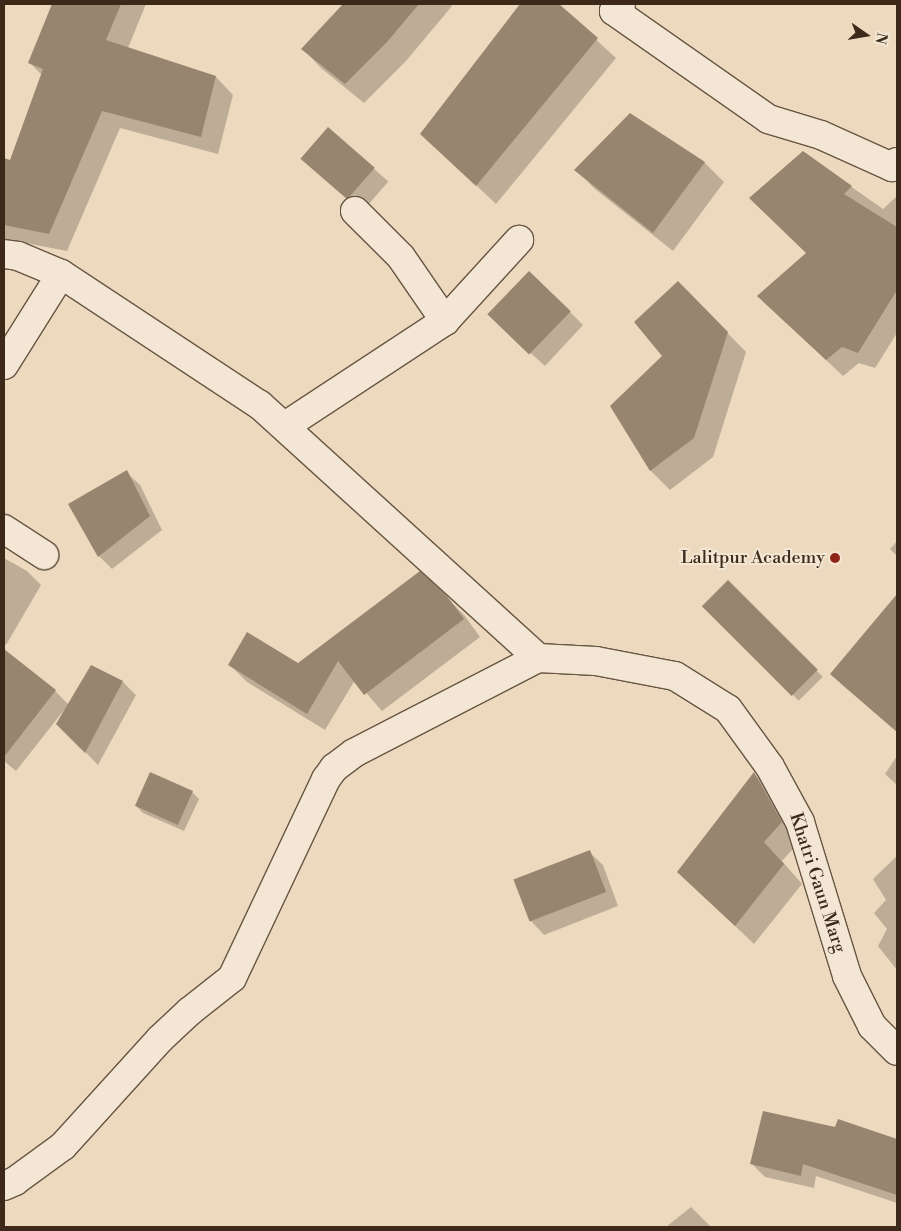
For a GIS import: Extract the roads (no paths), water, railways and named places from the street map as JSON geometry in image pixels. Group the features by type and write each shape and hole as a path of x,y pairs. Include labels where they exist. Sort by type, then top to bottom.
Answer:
{"street":[{"path":"613,6 768,118 821,135 892,167 897,162"},
{"path":"355,211 401,257 445,321"},
{"path":"285,426 445,321 519,240"},
{"path":"4,254 18,256 61,274 260,405 538,658 354,753 334,768 326,779 232,978 190,1011 160,1039 63,1146 15,1181 4,1186"},
{"path":"4,365 61,274"},
{"path":"4,529 44,555"},
{"name":"Khatri Gaun Marg","path":"538,658 596,661 675,676 728,709 770,767 800,822 847,976 872,1026 897,1051"}],"place":[{"name":"Lalitpur Academy","path":"835,558"}]}
